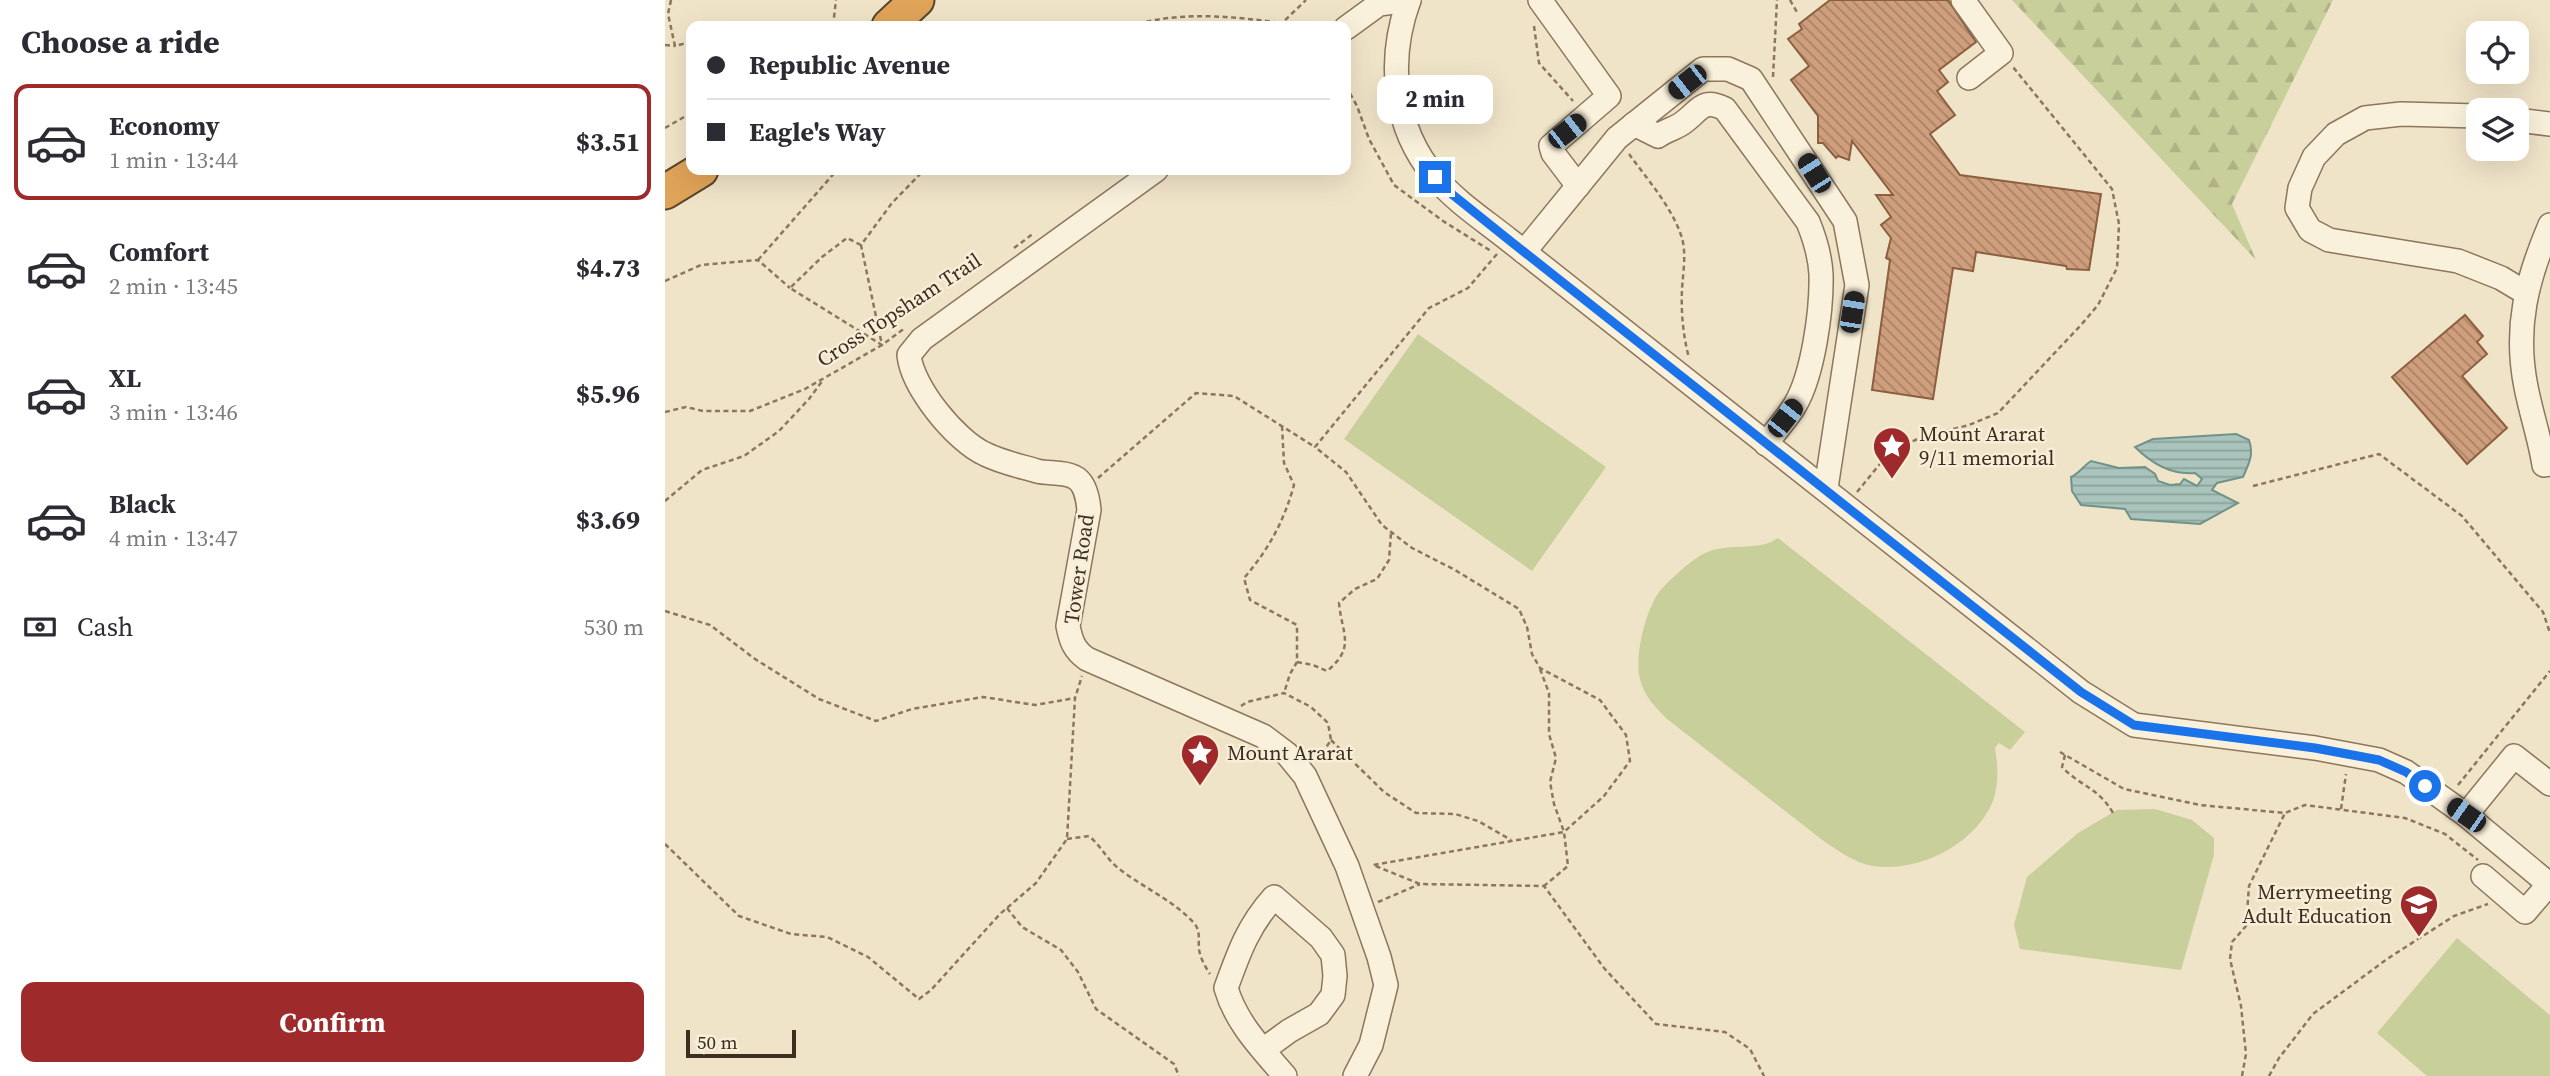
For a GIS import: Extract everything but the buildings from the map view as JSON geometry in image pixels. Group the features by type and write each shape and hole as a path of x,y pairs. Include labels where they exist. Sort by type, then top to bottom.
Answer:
{"highway":[{"path":"894,21 917,0"},
{"path":"665,192 693,175"}],"street":[{"path":"1351,24 1379,4 1409,0 1400,25 1396,61 1397,90 1410,138 1435,177 1510,249 1826,488 2081,692 2134,725 2315,748 2379,760 2406,772 2466,815 2550,885 2525,912 2483,876"},
{"path":"1539,0 1609,96 1551,146 1553,153 1578,186"},
{"path":"1963,0 2001,53 1969,78"},
{"path":"1510,249 1578,186 1625,131 1703,69 1728,69 1751,79 1845,221 1857,285 1826,488"},
{"path":"1625,131 1658,136 1682,124 1703,105 1714,104 1725,109 1808,222 1817,243 1821,274 1817,331 1807,375 1796,404 1766,444"},
{"path":"2466,117 2401,114 2365,118 2336,134 2314,158 2300,188 2297,208 2310,230 2329,240 2458,261 2501,278 2526,293"},
{"path":"2529,121 2550,124"},
{"name":"Tower Road","path":"1087,660 1071,643 1068,626 1089,510 1080,482 1074,477 1040,472 983,454 955,432 940,414 910,367 909,355 922,339 1149,175"},
{"path":"2550,225 2528,281 2522,313 2525,384 2544,465 2550,464"},
{"path":"1087,660 1263,736 1287,754 1305,776 1342,854 1363,909 1386,985 1371,1045 1355,1076"},
{"path":"2466,815 2514,756 2550,784"},
{"path":"1263,1050 1319,1014 1333,995 1333,955 1321,938 1274,897 1245,936 1226,988 1237,1015 1263,1050 1285,1076"}],"path":[{"path":"671,0 668,14 675,46"},
{"path":"834,21 836,0"},
{"path":"1284,21 1306,0"},
{"path":"1773,78 1777,0"},
{"path":"1790,0 1798,14"},
{"path":"1146,21 1228,16 1257,21"},
{"path":"1534,25 1539,63 1585,117"},
{"path":"665,45 686,44"},
{"path":"1855,495 1884,459 1906,444 1925,436 1969,425 1998,413 2081,326 2098,304 2117,268 2119,225 2112,189 2001,53"},
{"path":"1315,447 1429,308 1468,288 1510,249 1443,221 1394,185 1369,139 1351,95"},
{"path":"665,128 686,116"},
{"path":"1625,131 1682,237 1682,308 1689,359"},
{"path":"665,281 701,265 758,260 833,175"},
{"path":"882,345 861,245 892,203 919,175"},
{"path":"1013,250 1042,229"},
{"path":"790,288 822,257 847,238 861,245"},
{"path":"758,260 790,288 882,345"},
{"name":"Cross Topsham Trail","path":"665,412 686,407 703,411 750,411 805,389 882,345 912,323"},
{"path":"665,501 702,470 744,456 779,431 809,399 824,378"},
{"path":"1084,490 1196,393 1234,396 1315,447 1346,472 1382,525 1412,548 1518,609 1527,627 1532,653 1549,693 1549,734 1556,758 1550,782 1564,832 1568,866 1544,887 1420,884 1373,864 1564,832 1604,796 1630,761 1626,735 1600,700 1539,668"},
{"path":"1282,425 1284,463 1294,485 1286,514 1275,537 1244,578 1250,600 1297,625 1297,662 1284,692"},
{"path":"2253,486 2379,454 2462,516 2543,612 2550,634"},
{"path":"1297,662 1313,664 1327,671 1339,661 1346,648 1339,603 1355,589 1377,579 1389,561 1391,532"},
{"path":"665,611 710,625 755,659 818,699 876,721 912,709 983,697 1035,705 1075,698"},
{"path":"665,844 739,916 791,934 827,937 868,957 919,999 931,990 962,953 1007,908 1036,883 1066,839 1075,698 1087,660"},
{"path":"2445,801 2550,671"},
{"path":"1225,719 1247,702 1284,692 1311,707 1328,723 1331,740 1384,792 1416,813 1455,814 1478,821 1513,841"},
{"path":"1305,776 1331,740"},
{"path":"2060,752 2124,789 2200,805 2285,813 2305,806 2405,818 2445,834 2481,862 2483,876"},
{"path":"2341,809 2349,754"},
{"path":"2065,755 2062,767 2073,779 2090,786 2113,813"},
{"path":"2242,1076 2246,1054 2241,1006 2230,959 2232,942 2246,926 2249,886 2285,813"},
{"path":"1066,839 1089,836 1099,844 1103,855 1120,869 1154,890 1196,924 1199,952 1208,972 1226,988"},
{"path":"1363,909 1420,884"},
{"path":"1544,887 1604,968 1656,1024 1725,1032 1750,1049 1764,1076"},
{"path":"2269,1076 2279,1058 2313,1014 2349,986 2454,916 2507,897"},
{"path":"1007,908 1022,927 1061,950 1078,972 1096,1009 1174,1064 1179,1076"}],"green space":[{"path":"2012,0 2333,0 2232,204 2256,260"},
{"path":"1418,334 1606,467 1532,571 1344,439"},
{"path":"1778,538 2025,732 2010,750 1999,743 1995,748 1997,775 1993,801 1985,817 1973,831 1943,853 1908,865 1890,867 1873,866 1852,859 1821,839 1667,719 1644,691 1638,660 1648,613 1660,591 1686,566 1705,553 1723,548 1762,545"},
{"path":"2155,809 2192,820 2214,838 2214,855 2181,970 2020,949 2014,925 2027,877 2078,833 2117,810"},
{"path":"2457,938 2550,1015 2550,1076 2427,1076 2377,1033"}],"water":[{"path":"2236,434 2249,440 2250,445 2251,455 2243,477 2217,483 2212,490 2238,503 2200,524 2131,519 2125,509 2081,505 2072,491 2071,477 2091,461 2119,468 2145,467 2155,474 2158,481 2170,485 2180,484 2184,479 2197,486 2202,479 2195,473 2162,467 2135,447 2153,439"}],"place":[{"name":"Mount Ararat 9/11 memorial","path":"1892,480"},
{"name":"Mount Ararat","path":"1200,787"},
{"name":"Merrymeeting Adult Education","path":"2419,938"}],"route":[{"path":"1435,177 1509,240 2081,692 2134,725 2315,748 2379,760 2406,772 2425,786"}]}
